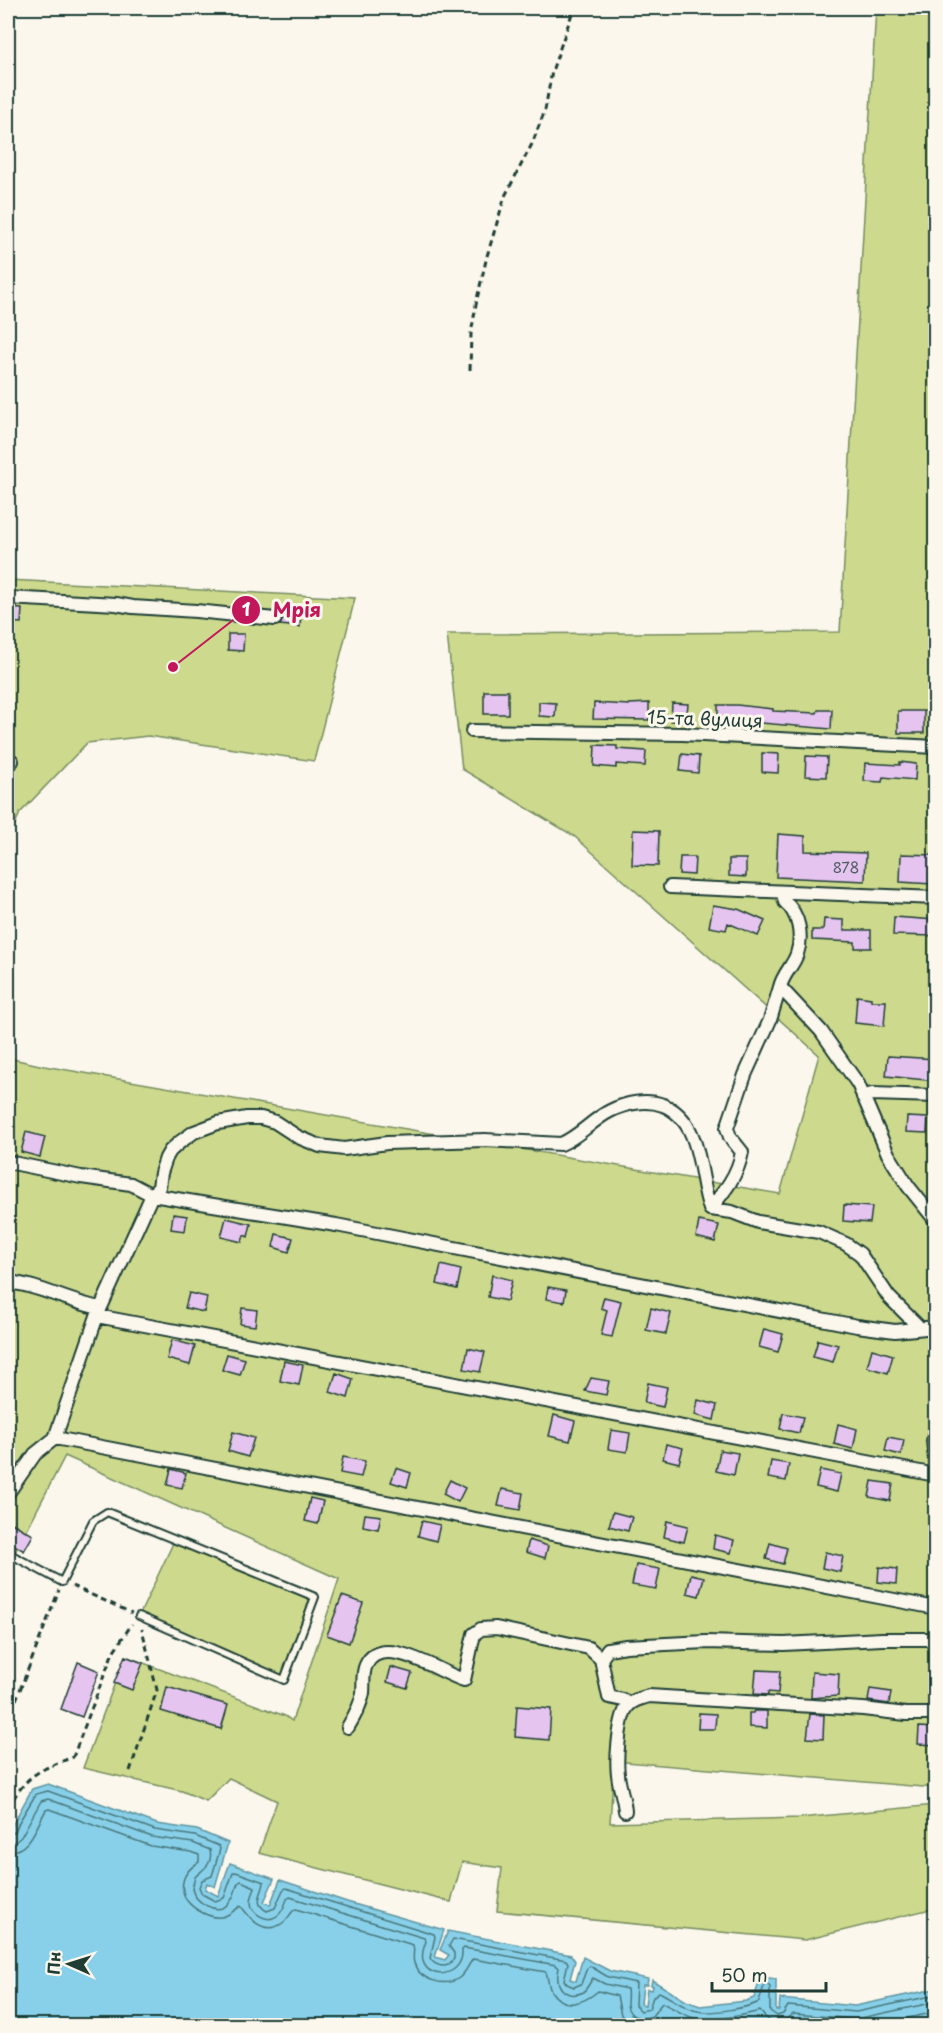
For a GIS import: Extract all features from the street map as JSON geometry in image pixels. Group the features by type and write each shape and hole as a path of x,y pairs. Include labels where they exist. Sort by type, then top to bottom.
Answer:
{"street":[{"path":"8,598 116,604 275,619"},
{"name":"15-та вулиця","path":"472,731 672,734 936,747"},
{"path":"670,887 936,898"},
{"path":"710,1209 729,1187 741,1161 742,1152 730,1137 727,1128 745,1075 770,1020 782,978 797,955 798,921 792,908 785,902 783,892"},
{"path":"780,987 821,1030 858,1084 888,1154 908,1186 936,1221"},
{"path":"863,1097 872,1094 936,1096"},
{"path":"8,1493 35,1454 55,1438 98,1312 152,1195 159,1187 161,1173 170,1151 194,1132 218,1122 261,1118 275,1122 286,1131 310,1143 345,1149 387,1143 484,1140 561,1144 572,1140 592,1121 608,1112 623,1105 653,1101 681,1115 690,1130 701,1167 703,1191 710,1209"},
{"path":"8,1162 81,1177 131,1184 152,1195 336,1225 857,1326 895,1331 936,1327"},
{"path":"710,1209 732,1212 759,1222 819,1232 846,1244 860,1254 889,1297 921,1328"},
{"path":"8,1282 33,1287 98,1312 936,1475"},
{"path":"936,1428 933,1441 936,1469"},
{"path":"55,1438 936,1608"},
{"path":"348,1727 363,1695 366,1664 375,1656 387,1651 400,1653 464,1680 474,1634 481,1629 496,1628 589,1648 601,1659 609,1697 623,1700 628,1705"},
{"path":"601,1659 608,1649 626,1646 706,1642 784,1644 936,1639"},
{"path":"625,1811 618,1774 623,1715 628,1705 649,1696 863,1709 906,1714 936,1714"}],"lane":[{"path":"8,1553 62,1582 93,1521 107,1512 315,1598 284,1680 139,1616"}],"path":[{"path":"470,370 471,334 487,256 505,196 532,144 542,118 552,71 574,8"},
{"path":"16,1700 62,1582 139,1616"},
{"path":"8,1808 20,1786 40,1770 73,1757 113,1652 139,1616"},
{"path":"130,1771 157,1690 139,1616"}],"green space":[{"path":"876,8 935,8 935,1788 614,1761 610,1823 800,1818 935,1805 935,1908 805,1940 497,1911 502,1868 462,1862 451,1902 259,1853 277,1801 229,1778 206,1801 182,1791 83,1768 125,1656 285,1716 292,1721 339,1579 65,1456 8,1566 8,1058 780,1194 819,1055 574,836 462,769 447,634 840,632"},
{"path":"8,580 355,598 314,761 148,736 87,743 20,813 8,840"},
{"path":"175,1539 315,1597 284,1680 139,1616"}],"water":[{"path":"48,1784 157,1824 197,1830 228,1843 215,1887 207,1883 205,1889 218,1896 230,1863 274,1879 264,1902 270,1905 280,1880 444,1930 435,1957 445,1960 449,1955 440,1950 448,1931 571,1955 575,1961 570,1979 576,1981 583,1957 610,1971 648,1979 647,1985 643,1985 641,2004 645,2005 647,1989 652,1990 652,1980 686,2001 700,2006 746,2001 754,1998 761,1977 776,1979 776,2010 779,2010 780,1999 855,2006 935,1989 935,2025 8,2025 8,1833 32,1789"}],"building":[{"path":"8,608 22,609 21,623 8,622"},
{"path":"280,613 301,614 300,627 280,625 283,619"},
{"path":"228,634 244,634 243,651 228,650"},
{"path":"484,691 508,691 508,714 484,714"},
{"path":"539,702 556,703 555,717 539,716"},
{"path":"594,703 629,705 649,703 649,720 593,719"},
{"path":"672,703 688,704 686,722 671,721"},
{"path":"718,705 817,713 818,710 832,710 831,729 736,721 718,722"},
{"path":"898,711 924,711 924,733 898,733"},
{"path":"595,745 646,751 645,766 616,764 616,768 594,766"},
{"path":"762,753 779,754 778,773 762,772"},
{"path":"682,754 699,756 698,773 680,771"},
{"path":"806,756 827,757 826,777 805,776"},
{"path":"900,762 916,764 915,780 883,777 882,782 864,781 865,763 900,765"},
{"path":"633,830 659,831 658,866 632,865"},
{"path":"778,834 805,836 805,851 866,853 865,881 776,877"},
{"path":"901,854 934,855 932,884 900,882"},
{"path":"680,857 695,857 694,875 679,874"},
{"path":"729,859 746,859 746,877 729,876"},
{"path":"713,905 738,909 765,921 758,936 728,923 726,930 709,927"},
{"path":"894,917 936,920 936,936 893,935"},
{"path":"824,919 844,920 844,930 871,930 871,948 855,948 855,942 812,940 812,930 823,930"},
{"path":"857,996 871,998 871,1001 886,1001 884,1026 855,1023"},
{"path":"888,1056 936,1059 936,1081 886,1076"},
{"path":"907,1117 928,1118 927,1133 906,1132"},
{"path":"26,1132 45,1137 40,1157 21,1152"},
{"path":"844,1205 872,1207 870,1223 843,1221"},
{"path":"173,1214 187,1216 185,1231 171,1229"},
{"path":"226,1218 251,1224 248,1237 244,1235 242,1242 221,1237"},
{"path":"699,1221 719,1225 715,1242 696,1237"},
{"path":"276,1234 293,1238 289,1252 273,1247"},
{"path":"441,1265 461,1270 457,1289 437,1284"},
{"path":"492,1275 512,1280 507,1301 488,1297"},
{"path":"548,1287 566,1290 564,1302 546,1299"},
{"path":"189,1293 207,1297 204,1312 185,1308"},
{"path":"604,1297 621,1301 612,1337 601,1335 607,1310 601,1308"},
{"path":"242,1308 257,1310 255,1326 240,1324"},
{"path":"651,1308 671,1313 666,1334 646,1330"},
{"path":"764,1329 783,1334 778,1352 759,1347"},
{"path":"172,1340 195,1346 190,1365 167,1359"},
{"path":"818,1340 838,1345 833,1362 813,1357"},
{"path":"468,1348 485,1352 480,1372 464,1369"},
{"path":"872,1349 893,1355 888,1373 867,1367"},
{"path":"227,1354 245,1359 240,1375 222,1370"},
{"path":"284,1361 303,1365 299,1385 280,1381"},
{"path":"336,1373 353,1379 348,1398 330,1392"},
{"path":"591,1378 609,1381 606,1395 585,1391"},
{"path":"648,1383 667,1387 663,1407 644,1403"},
{"path":"698,1400 717,1405 714,1420 695,1415"},
{"path":"783,1413 803,1417 799,1433 780,1429"},
{"path":"554,1415 575,1421 570,1441 549,1436"},
{"path":"838,1424 857,1429 853,1449 834,1444"},
{"path":"611,1430 630,1433 627,1452 608,1449"},
{"path":"233,1432 254,1438 248,1457 228,1451"},
{"path":"888,1437 904,1440 901,1455 885,1451"},
{"path":"666,1444 683,1448 679,1463 663,1459"},
{"path":"720,1450 738,1453 734,1475 716,1471"},
{"path":"343,1457 365,1461 361,1477 340,1473"},
{"path":"771,1461 789,1464 786,1481 768,1478"},
{"path":"396,1468 411,1473 407,1487 391,1482"},
{"path":"171,1469 186,1473 182,1488 167,1485"},
{"path":"820,1470 841,1474 837,1492 816,1487"},
{"path":"450,1480 465,1488 458,1502 443,1494"},
{"path":"872,1481 893,1484 890,1501 869,1497"},
{"path":"502,1489 523,1493 520,1510 498,1506"},
{"path":"310,1498 323,1501 318,1524 305,1521"},
{"path":"613,1512 632,1517 628,1531 609,1526"},
{"path":"365,1514 381,1516 378,1529 363,1526"},
{"path":"422,1521 440,1525 436,1541 418,1536"},
{"path":"667,1521 688,1526 684,1542 664,1537"},
{"path":"12,1523 33,1535 24,1551 8,1541 8,1531"},
{"path":"715,1535 734,1540 731,1553 713,1549"},
{"path":"529,1540 548,1546 545,1558 526,1552"},
{"path":"770,1543 787,1548 783,1564 766,1559"},
{"path":"825,1552 843,1556 840,1572 822,1568"},
{"path":"636,1565 660,1569 656,1589 632,1585"},
{"path":"879,1567 897,1569 896,1584 878,1582"},
{"path":"691,1574 704,1577 699,1596 687,1593"},
{"path":"342,1596 363,1603 349,1643 327,1635"},
{"path":"125,1656 143,1663 132,1690 114,1683"},
{"path":"78,1662 99,1671 82,1717 61,1709"},
{"path":"391,1667 412,1673 407,1688 387,1682"},
{"path":"756,1670 780,1671 778,1693 754,1694"},
{"path":"812,1672 839,1674 838,1696 811,1698"},
{"path":"167,1687 228,1705 221,1729 161,1711"},
{"path":"870,1689 891,1692 889,1704 868,1701"},
{"path":"517,1706 551,1709 549,1740 515,1737"},
{"path":"767,1711 767,1728 749,1727 749,1713"},
{"path":"699,1713 716,1714 715,1729 698,1729"},
{"path":"810,1714 824,1715 823,1739 807,1738"},
{"path":"919,1727 936,1728 936,1745 918,1744"}],"place":[{"name":"Мрія","path":"173,667"}]}
